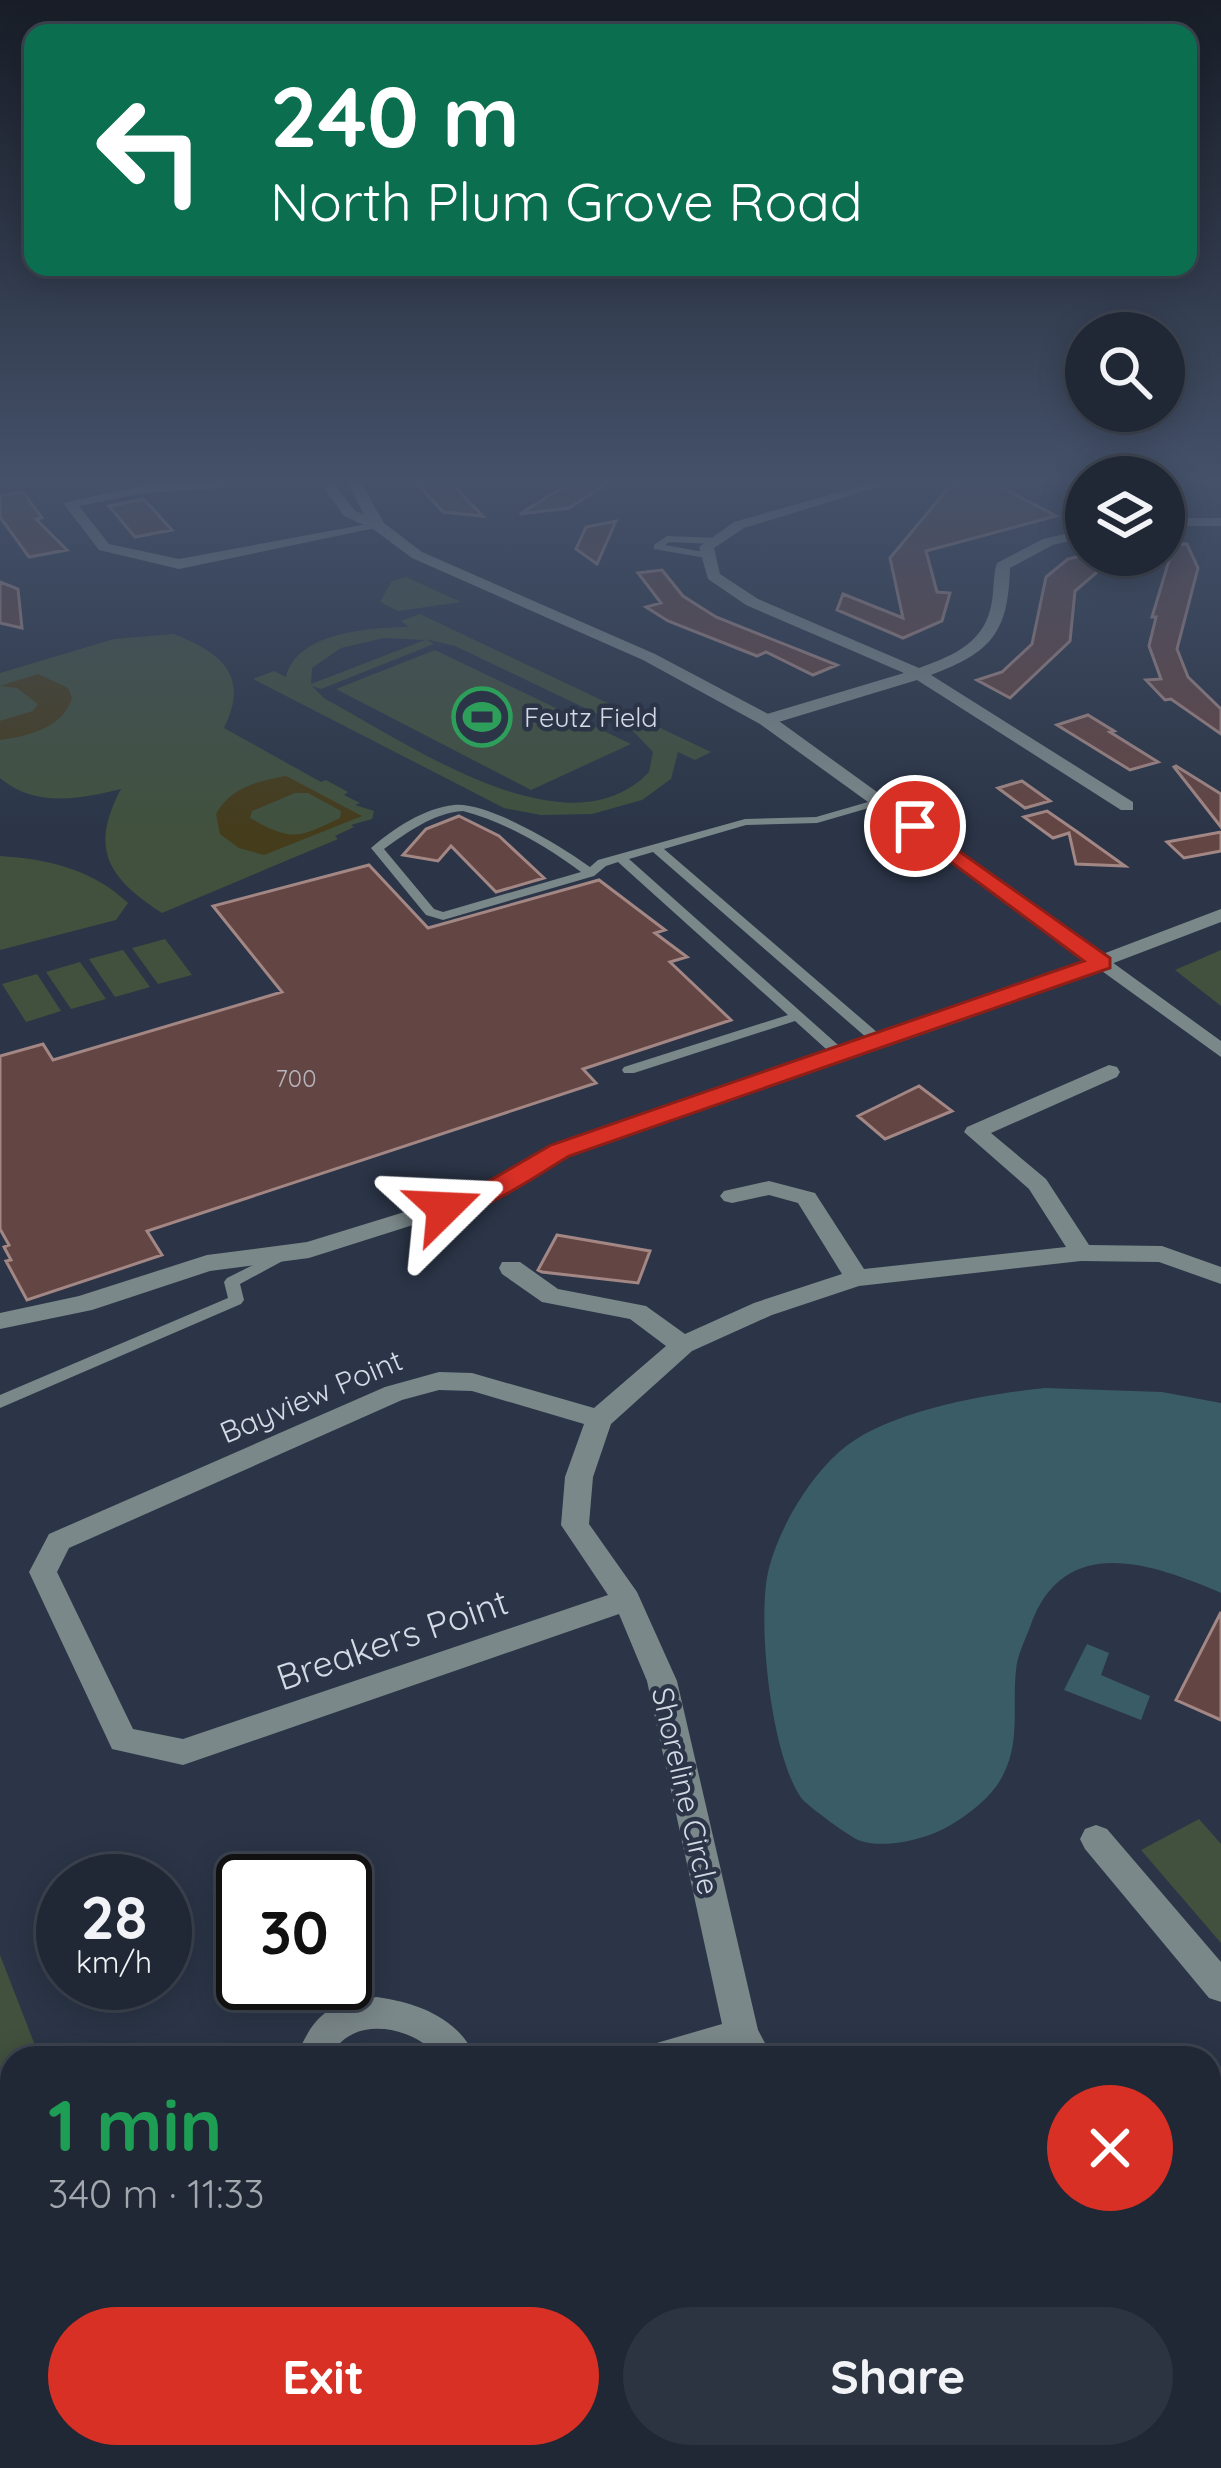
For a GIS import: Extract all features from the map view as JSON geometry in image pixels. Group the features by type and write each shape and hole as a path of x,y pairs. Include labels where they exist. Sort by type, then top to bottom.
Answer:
{"street":[{"path":"518,599 649,656 766,720 1221,1051"},
{"path":"748,599 916,674 1127,806"},
{"path":"766,720 916,674 979,646 1001,611 1001,599"},
{"path":"1,1319 83,1304 208,1263 310,1250 487,1194 560,1150 880,1042 1221,915"},
{"path":"1081,1253 1056,1201 1024,1167 975,1132 1109,1072"},
{"path":"732,1196 769,1188 807,1198 857,1278"},
{"name":"Shoreline Circle","path":"749,2046 662,1681 627,1600 575,1525 579,1477 599,1419 683,1345 764,1309 857,1278 1081,1253 1162,1254 1221,1276"},
{"path":"511,1268 551,1296 637,1312 683,1345"},
{"name":"Bayview Point","path":"183,1753 123,1740 43,1572 58,1541 394,1393 439,1381 472,1382 599,1419"},
{"name":"Breakers Point","path":"183,1753 627,1600"},
{"path":"1096,1839 1221,1987"},
{"path":"319,2046 338,2022 384,2013 438,2032 449,2046"}],"lane":[{"path":"590,873 553,845 462,808 443,812 376,848 430,912 443,916 590,873 621,858 745,822 817,820 882,801"},
{"path":"656,848 880,1042"},
{"path":"621,858 841,1055"},
{"path":"629,1070 797,1016"},
{"path":"0,1402 236,1300 232,1282 287,1253"}],"green space":[{"path":"455,599 461,602 398,611 380,602"},
{"path":"420,614 711,752 695,760 678,752 671,779 642,800 592,814 541,815 504,808 253,679 274,671 286,677 293,662 320,641 356,631 409,627 401,621","holes":["384,638 425,640 311,684 312,668 341,648","425,639 455,646 633,731 653,752 649,772 615,795 575,803 531,798 441,763 325,699 312,686 321,689 434,644"]},
{"path":"174,634 206,649 227,669 234,694 224,728 348,792 344,795 360,803 355,805 374,811 372,819 351,825 354,827 335,836 338,839 162,913 128,887 109,860 106,829 121,789 74,798 43,797 0,778 0,673 114,639"},
{"name":"Feutz Field","path":"435,650 631,744 531,790 336,689"},
{"path":"0,856 68,868 100,882 128,903 116,920 0,950"},
{"path":"165,939 192,975 158,984 132,948"},
{"path":"123,950 150,987 115,997 89,959"},
{"path":"1221,950 1221,1006 1175,970"},
{"path":"80,962 106,999 71,1009 46,972"},
{"path":"37,974 61,1011 26,1022 2,984"},
{"path":"1199,1819 1221,1844 1221,1943 1141,1850"},
{"path":"0,1955 35,2046 0,2046"}],"sand":[{"path":"38,674 68,688 72,698 67,708 43,729 0,740 0,721 33,711 38,704 17,688 0,686"},
{"path":"286,776 362,816 264,855 239,848 220,834 216,814 222,805 255,783","holes":["295,793 308,793 341,811 340,818 295,834 250,818 252,811"]}],"water":[{"path":"1045,1388 1162,1392 1221,1403 1221,1593 1166,1572 1112,1563 1064,1577 1045,1597 1020,1654 1012,1751 992,1792 964,1816 929,1835 894,1843 861,1841 802,1799 782,1752 769,1687 764,1620 769,1568 780,1537 816,1477 858,1438 937,1407"},
{"path":"1087,1644 1109,1653 1101,1675 1150,1696 1141,1720 1064,1690"}],"building":[{"path":"0,599 19,599 22,628 0,623"},
{"path":"658,599 688,599 716,617 837,665 813,675 766,652 757,656 668,621 646,607 661,603"},
{"path":"841,599 856,599 903,618 899,599 948,599 942,621 903,638 837,610"},
{"path":"1041,599 1074,599 1070,641 1010,698 977,680 1002,672 1032,644"},
{"path":"1157,599 1190,599 1177,649 1188,677 1221,709 1221,734 1171,699 1165,700 1146,680 1161,679 1149,646 1156,617 1152,617"},
{"path":"1088,715 1158,762 1130,770 1057,725"},
{"path":"1174,767 1221,794 1221,827"},
{"path":"1022,781 1050,801 1025,808 998,788"},
{"path":"1047,811 1125,866 1076,864 1069,833 1053,838 1024,817"},
{"path":"459,816 499,836 544,878 496,892 451,846 438,861 403,855 426,829"},
{"path":"1221,832 1221,851 1184,858 1167,842"},
{"path":"369,865 428,928 599,880 665,930 655,933 687,957 670,962 731,1020 583,1069 596,1083 147,1231 162,1255 27,1300 6,1261 11,1260 4,1247 9,1245 0,1229 0,1056 43,1044 53,1060 282,992 213,906"},
{"path":"919,1086 952,1111 885,1139 858,1116"},
{"path":"557,1235 650,1251 638,1283 542,1272 538,1270"},
{"path":"1221,1612 1221,1720 1176,1700"}],"place":[{"name":"Feutz Field","path":"482,717"}],"route":[{"path":"444,1208 487,1194 560,1150 1102,963 915,826"}]}
